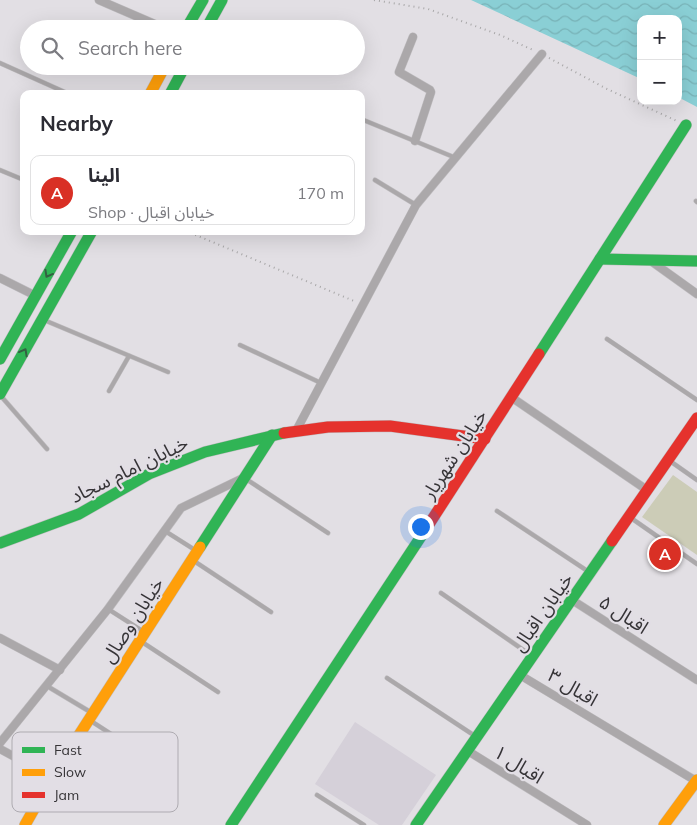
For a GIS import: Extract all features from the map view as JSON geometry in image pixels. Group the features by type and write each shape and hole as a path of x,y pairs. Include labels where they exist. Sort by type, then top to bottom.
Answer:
{"street":[{"path":"99,0 145,20"},
{"path":"191,20 203,0"},
{"path":"211,20 222,0"},
{"path":"413,37 399,72 431,92 415,141"},
{"path":"296,431 416,205 542,54"},
{"path":"152,90 160,75"},
{"path":"172,90 180,75"},
{"name":"خیابان شهریار","path":"231,825 485,439 686,125"},
{"path":"0,359 70,235"},
{"path":"0,395 90,235"},
{"path":"61,252 76,260"},
{"path":"600,259 697,261"},
{"path":"649,260 697,294"},
{"path":"0,278 36,296"},
{"path":"511,397 648,490"},
{"name":"خیابان اقبال","path":"416,825 697,418"},
{"name":"خیابان امام سجاد","path":"0,543 79,514 149,474 197,455 272,435 328,427 390,426 485,439"},
{"name":"خیابان وصال","path":"81,732 272,435"},
{"path":"0,743 108,610 182,508 244,478"},
{"name":"اقبال ۵","path":"572,600 697,680"},
{"path":"0,638 60,670"},
{"name":"اقبال ۳","path":"520,674 696,780"},
{"path":"0,749 12,755"},
{"name":"اقبال ۱","path":"468,750 587,825"},
{"path":"664,825 696,780"},
{"name":"خیابان وصال","path":"25,825 32,812"}],"lane":[{"path":"0,63 20,72"},
{"path":"27,75 60,90"},
{"path":"365,121 456,158"},
{"path":"0,170 20,178"},
{"path":"375,180 416,205"},
{"path":"42,319 168,372"},
{"path":"607,339 697,400"},
{"path":"240,344 321,383"},
{"path":"108,391 129,356"},
{"path":"0,395 47,449"},
{"path":"668,460 697,480"},
{"path":"244,478 328,533"},
{"path":"497,511 590,573"},
{"path":"629,517 697,564"},
{"path":"165,531 194,556 271,612"},
{"path":"441,593 533,656"},
{"path":"108,610 218,692"},
{"path":"387,678 477,737"},
{"path":"47,686 112,732"},
{"path":"317,794 364,825"}],"path":[{"path":"196,235 363,305"}],"shaded area":[{"path":"355,722 436,775 402,825 379,825 315,784"}],"green space":[{"path":"673,475 697,492 697,555 642,517"}],"water":[{"path":"471,0 697,0 697,107 682,99 682,15 637,15 637,77"}],"traffic: fast":[{"path":"191,20 203,0"},
{"path":"211,20 222,0"},
{"path":"172,90 180,75"},
{"path":"539,354 686,125"},
{"path":"0,359 70,235"},
{"path":"0,394 90,235"},
{"path":"600,259 697,261"},
{"path":"0,543 79,514 149,474 205,452 284,433"},
{"path":"200,547 272,435"},
{"path":"231,825 424,532"},
{"path":"416,825 612,541"}],"traffic: slow":[{"path":"152,90 160,75"},
{"path":"81,732 200,547"},
{"path":"664,825 697,780"},
{"path":"25,825 32,812"}],"traffic: jam":[{"path":"424,532 539,354"},
{"path":"612,541 697,418"},
{"path":"284,433 328,427 390,426 485,439"}],"place":[{"name":"الینا","path":"665,554"}]}
